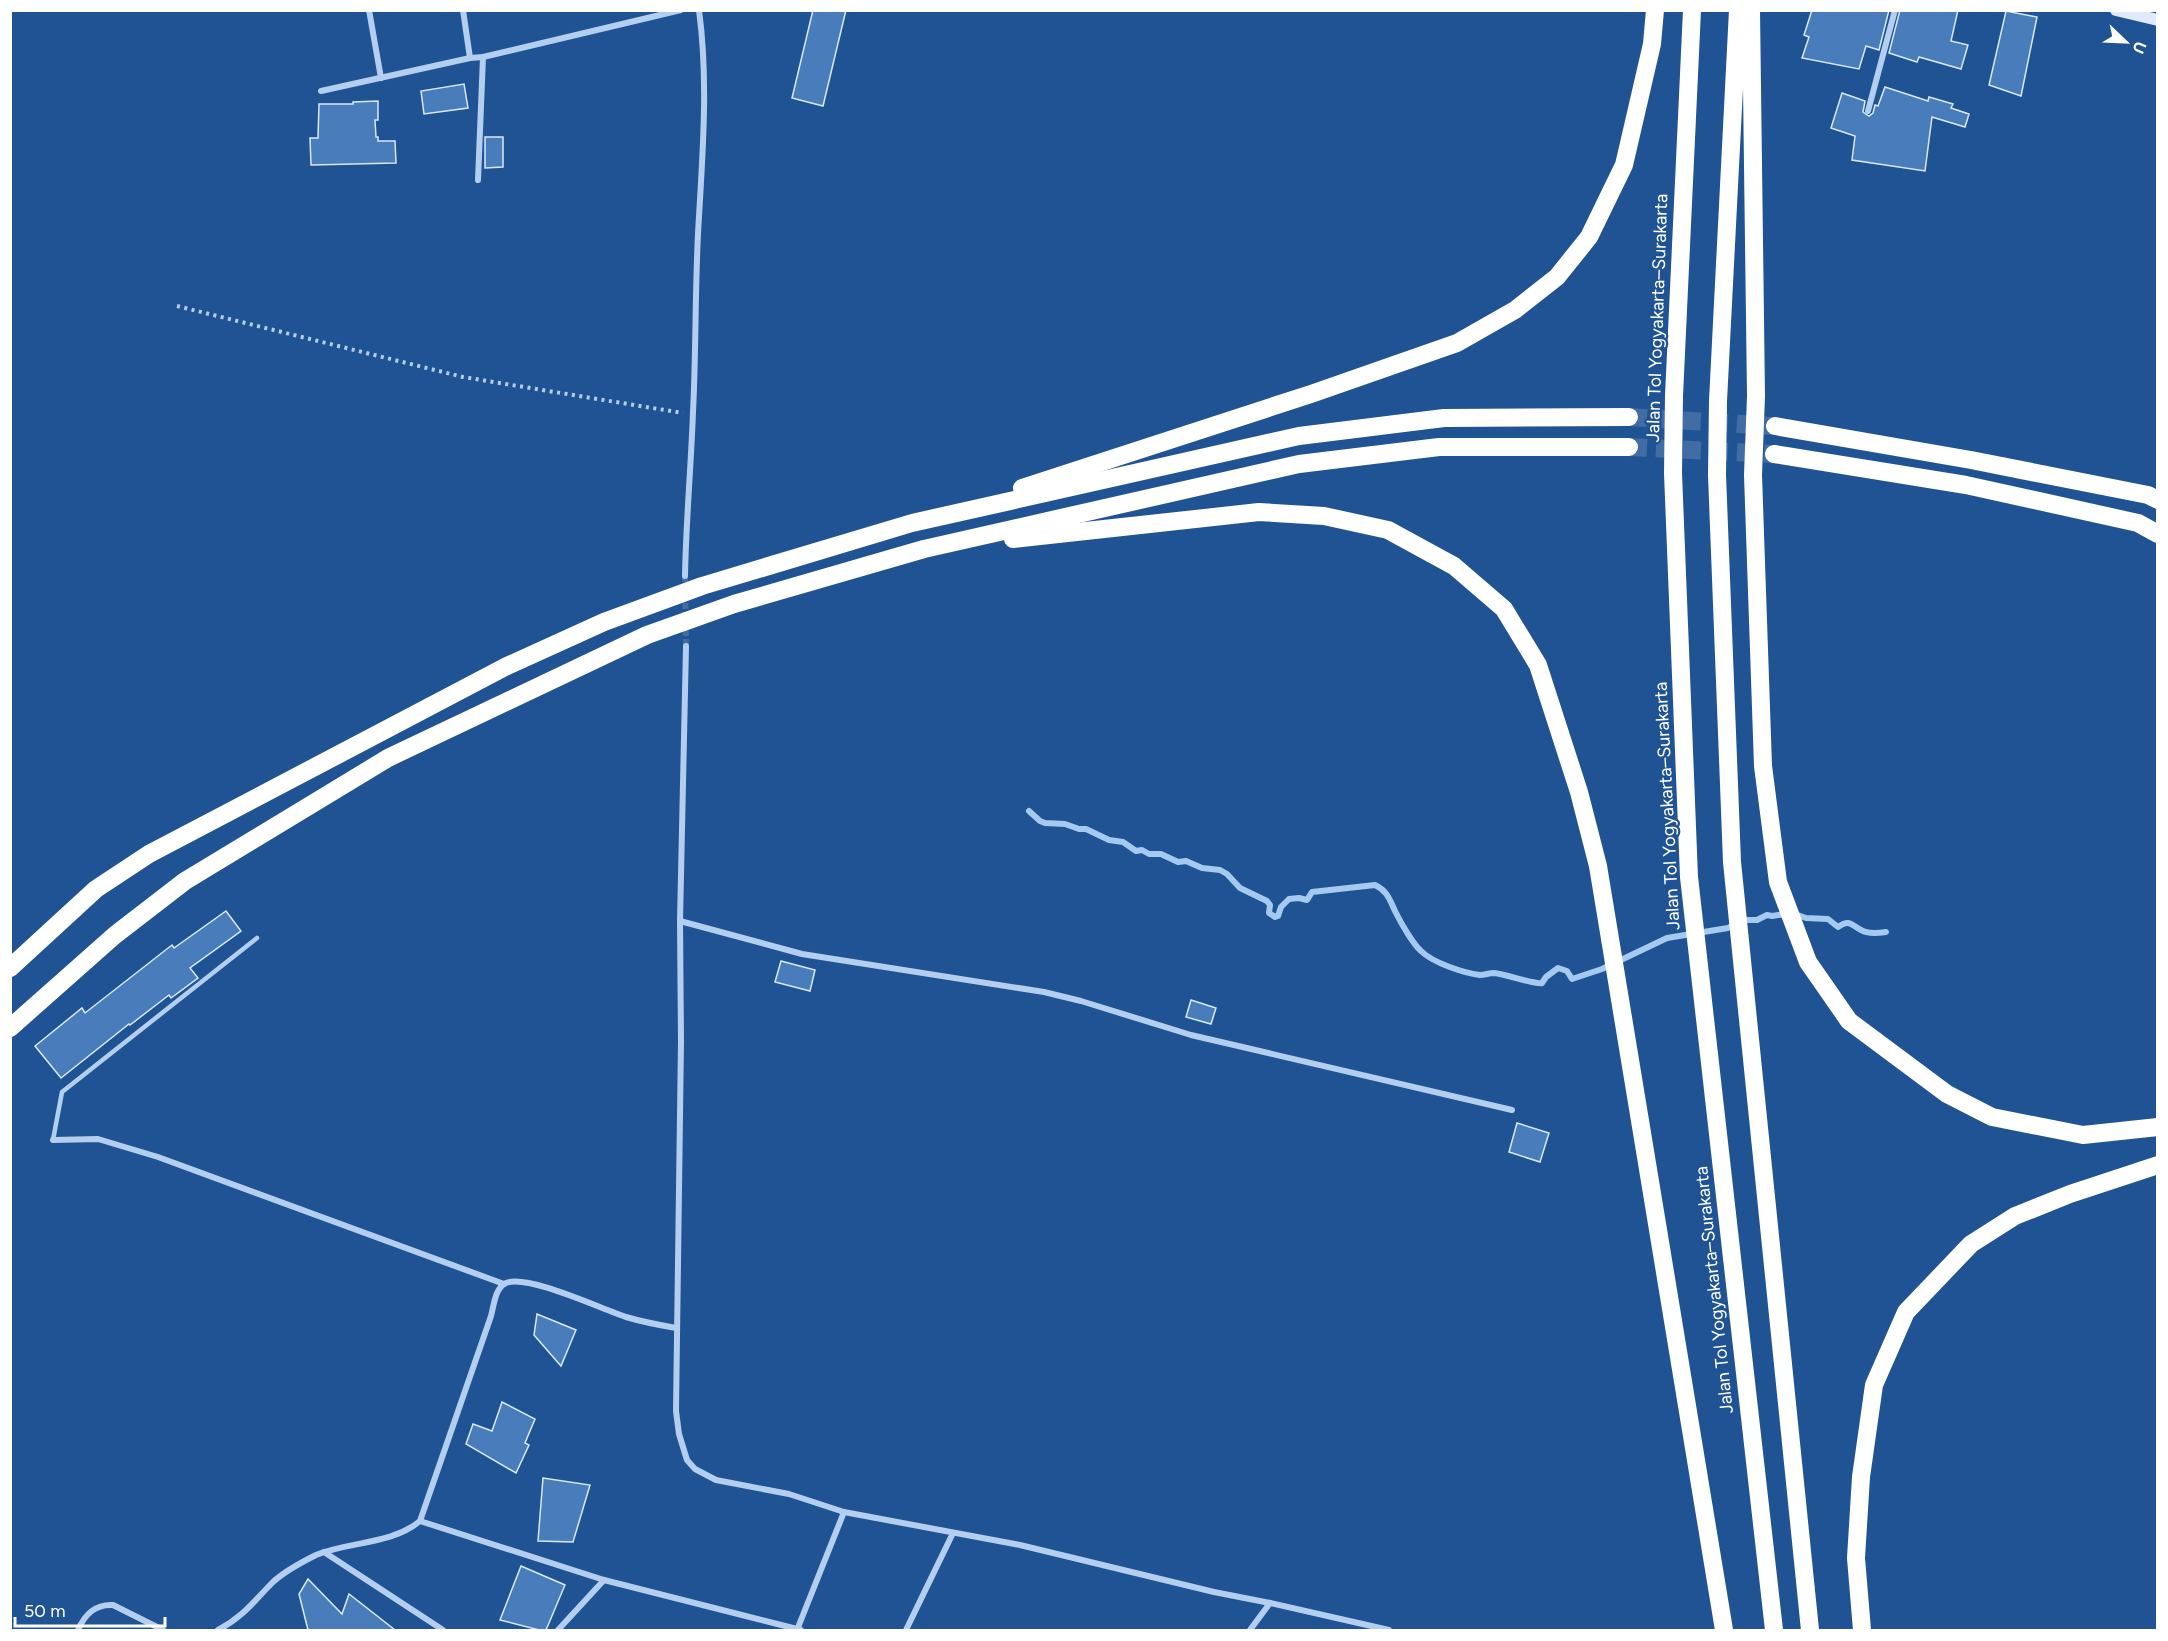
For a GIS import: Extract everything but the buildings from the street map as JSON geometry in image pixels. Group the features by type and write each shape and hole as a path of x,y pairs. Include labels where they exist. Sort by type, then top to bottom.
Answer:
{"highway":[{"path":"10,968 96,889 149,854 507,666 604,622 702,586 912,523 1322,390 1456,343 1515,310 1557,277 1589,237 1624,165 1652,44 1655,10"},
{"name":"Jalan Tol Yogyakarta–Surakarta","path":"1692,10 1675,361 1673,462 1689,877 1774,1630"},
{"path":"1738,10 1718,401 1717,475 1731,839 1810,1630"},
{"path":"1751,10 1756,396 1754,487 1763,766 1778,882 1808,962 1849,1021 1947,1094 1992,1116 2083,1135 2157,1127"},
{"path":"912,523 1299,436 1444,418 1629,417"},
{"path":"1775,426 1971,460 2148,495 2157,500"},
{"path":"10,1028 115,935 184,882 388,758 647,635 734,603 924,549 1299,464 1439,447 1629,447"},
{"path":"1774,454 1966,485 2138,523 2157,534"},
{"path":"924,549 1259,512 1324,516 1388,530 1454,566 1504,609 1538,665 1579,792 1598,866 1724,1630"},
{"path":"1862,1630 1856,1558 1861,1477 1874,1385 1906,1312 1971,1244 2015,1216 2070,1194 2157,1165"}],"street":[{"path":"369,10 381,78"},
{"path":"463,10 470,58"},
{"path":"321,91 483,57 681,10"},
{"path":"685,576 703,143 704,45 699,10"},
{"path":"1868,111 1895,10"},
{"path":"2116,10 2157,20"},
{"path":"478,180 483,57"},
{"path":"686,646 680,921 681,1041 676,1411 683,1450 694,1469 716,1480 789,1494 844,1512 1020,1545 1214,1592 1389,1630"},
{"path":"680,921 802,954 1044,992 1203,1038 1512,1110"},
{"path":"53,1140 98,1139 148,1154 504,1284"},
{"path":"219,1630 243,1615 275,1581 300,1563 324,1552 388,1538 420,1521 498,1290 504,1284 513,1282 534,1284 637,1320 676,1328"},
{"path":"420,1521 604,1580 798,1630 844,1512"},
{"path":"906,1630 953,1533"},
{"path":"324,1552 443,1630"},
{"path":"558,1630 604,1580"},
{"path":"1250,1630 1270,1603"},
{"path":"79,1628 89,1613 98,1606 113,1605 163,1630"}],"lane":[{"path":"53,1140 62,1092 257,938"}],"path":[{"path":"177,306 463,377 693,415"}],"waterway":[{"path":"1029,811 1045,823 1065,824 1086,829 1109,840 1123,842 1136,851 1161,854 1178,862 1186,861 1202,868 1220,870 1240,888 1267,901 1270,905 1269,913 1275,917 1289,899 1307,900 1312,892 1375,885 1386,893 1407,933 1421,951 1433,960 1449,967 1480,975 1494,973 1542,983 1558,968 1567,971 1572,979 1602,969 1667,938 1728,928 1742,920 1757,920 1767,915 1792,913 1806,918 1828,919 1838,927 1848,923 1866,932 1886,932"}],"tunnel":[{"path":"1629,417 1771,426"},
{"path":"1629,447 1774,454"},
{"path":"685,576 686,646"}]}
